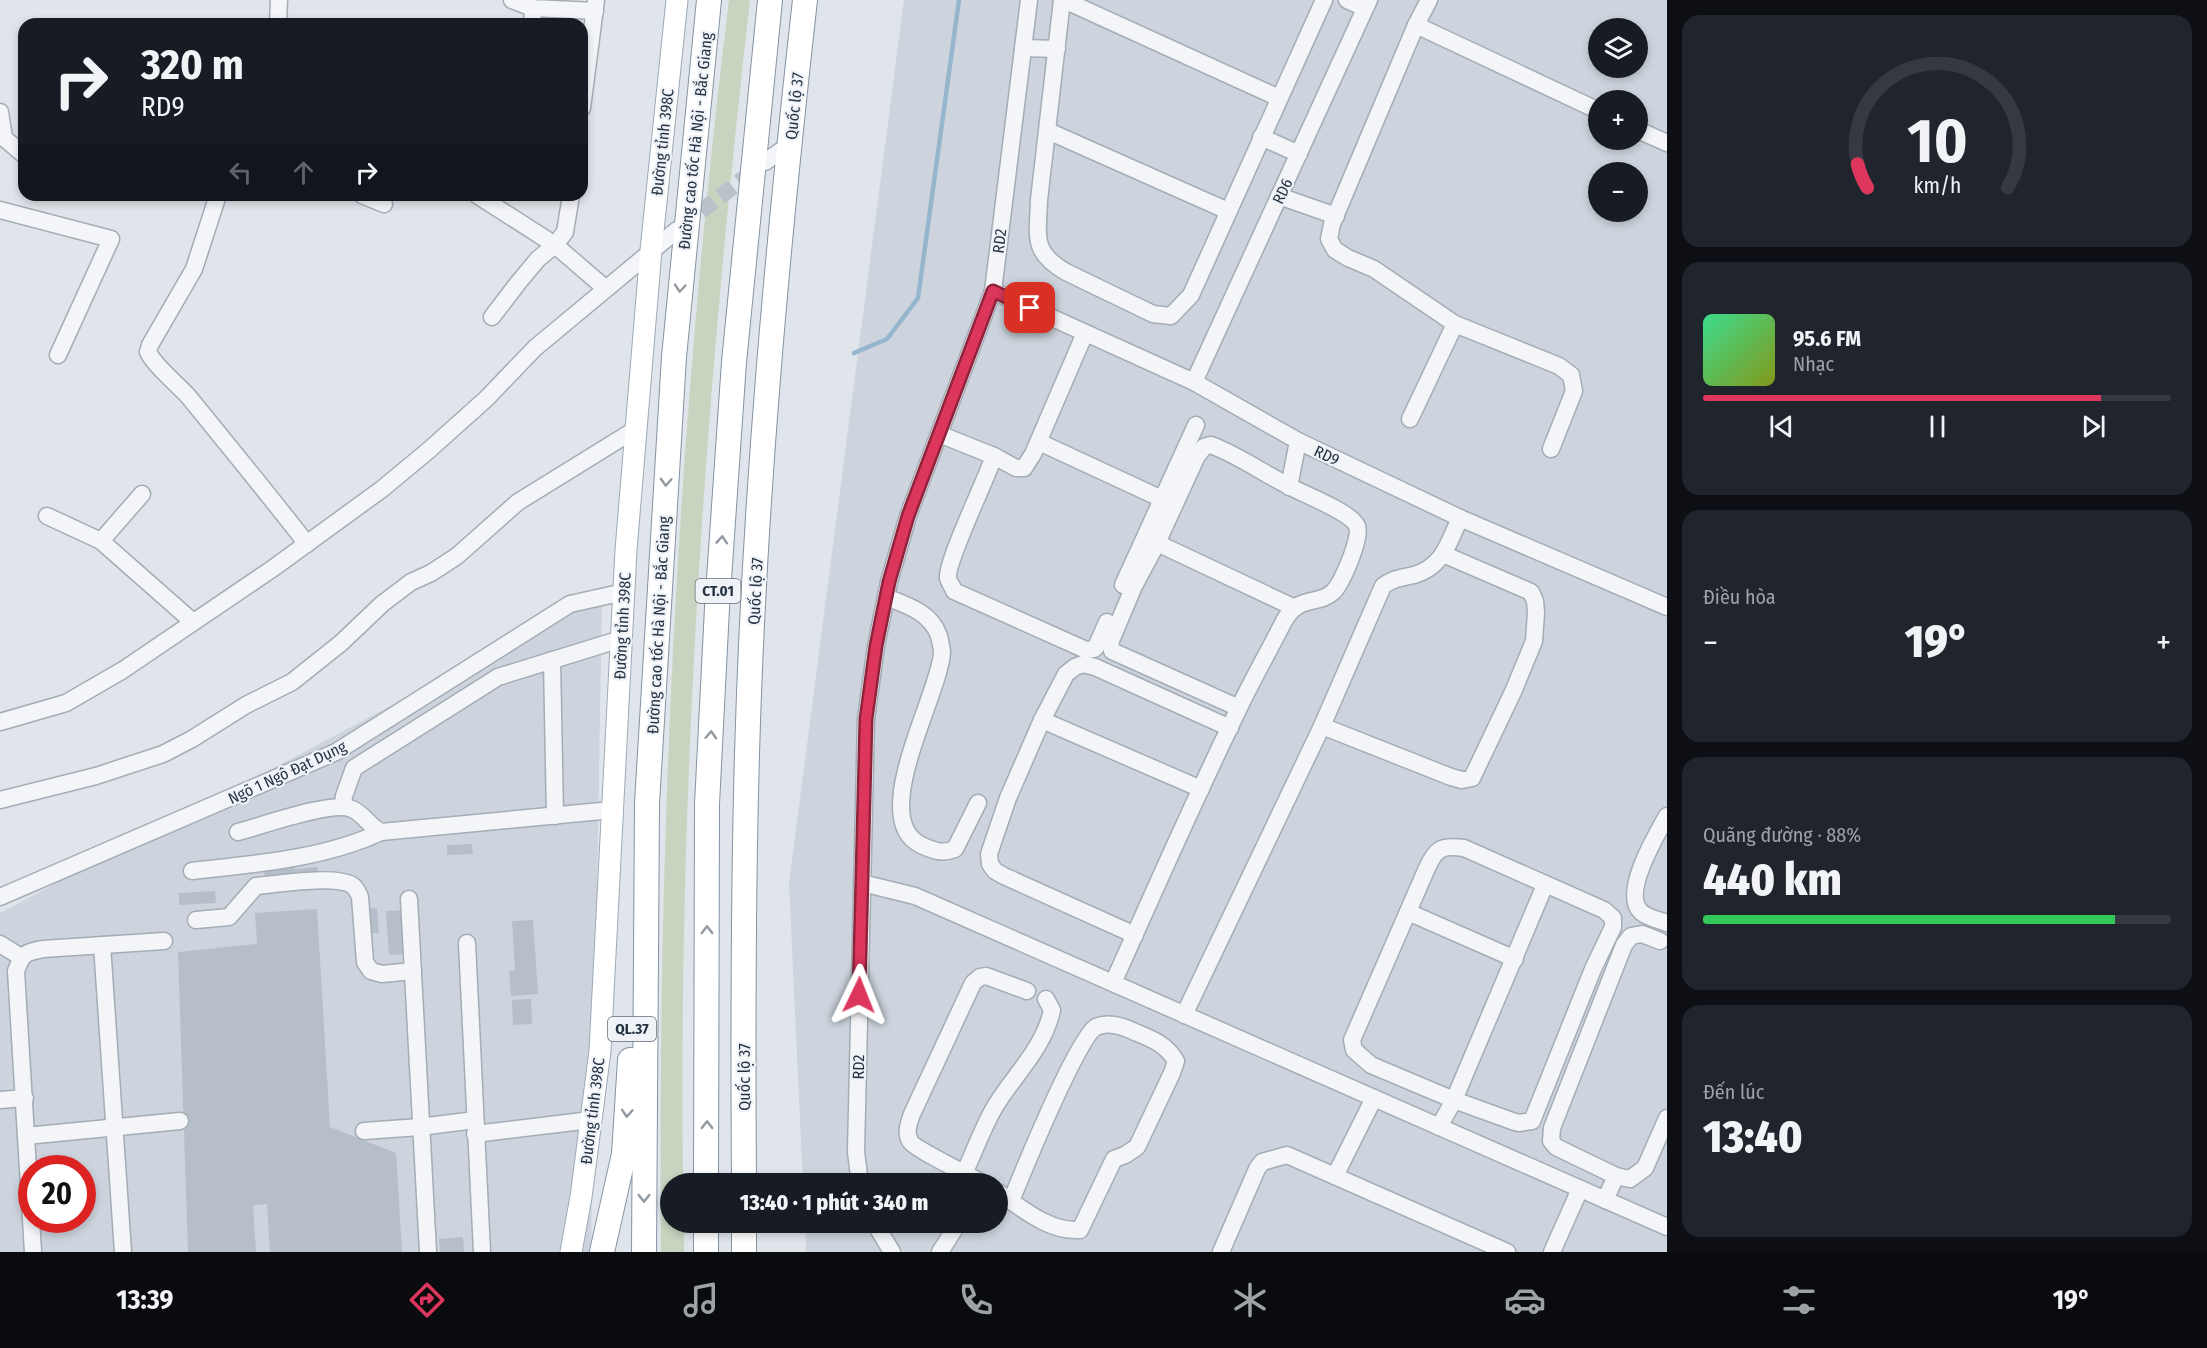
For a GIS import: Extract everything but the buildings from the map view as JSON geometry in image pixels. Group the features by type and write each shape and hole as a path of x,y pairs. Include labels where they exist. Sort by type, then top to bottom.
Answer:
{"highway":[{"name":"Đường cao tốc Hà Nội - Bắc Giang","path":"644,1252 647,803 674,357 709,0"},
{"name":"CT.01","path":"706,1173 707,804 717,608 734,363 770,0"},
{"name":"Quốc lộ 37","path":"744,1173 747,754 760,485 789,146 805,0"},
{"name":"QL.37","path":"602,1252 624,1154 647,803"},
{"path":"706,1233 706,1252"},
{"path":"744,1233 744,1252"}],"main road":[{"name":"Đường tỉnh 398C","path":"571,1252 581,1197 600,1051 624,592 651,250 677,0"}],"street":[{"path":"278,18 279,0"},
{"path":"512,0 533,16 595,6 588,61"},
{"name":"RD2","path":"859,1173 856,1152 866,719 876,646 886,597 908,516 993,291 1029,0"},
{"path":"1279,98 1063,0 1040,200 1038,230 1041,253 1066,272 1153,314 1171,316 1191,295 1324,0"},
{"path":"1347,0 1367,4"},
{"path":"1429,0 1416,25 1336,216 1329,239 1335,250 1348,258 1374,268 1455,324 1559,366 1571,375 1574,391 1551,449"},
{"name":"RD6","path":"1194,382 1367,4"},
{"path":"1416,25 1588,106"},
{"path":"1023,48 1057,49"},
{"path":"0,112 4,138 18,150"},
{"path":"1048,131 1228,211"},
{"path":"1648,134 1667,143"},
{"path":"1261,137 1299,154"},
{"path":"765,162 789,146"},
{"path":"1279,196 1336,216"},
{"path":"216,201 194,269 148,352 240,459 307,544"},
{"path":"377,201 384,204"},
{"path":"487,201 555,244 605,288"},
{"path":"492,317 531,267 565,232 570,201"},
{"path":"0,210 111,239 58,355"},
{"path":"0,722 66,703 123,670 307,544 382,489 429,450 486,399 535,348 677,230"},
{"name":"RD9","path":"993,291 1194,382 1298,441 1460,518 1667,607"},
{"path":"1410,419 1455,324"},
{"path":"939,434 994,456 1016,468 1024,468 1039,442 1085,333"},
{"path":"994,456 954,553 948,578 954,591 1086,650 1094,649 1196,425"},
{"path":"0,800 96,776 163,754 192,739 246,705 292,682 341,643 382,604 411,582 431,573 457,556 518,502 636,429"},
{"path":"1289,487 1298,441"},
{"path":"1039,442 1162,499"},
{"path":"1113,983 1239,708 1285,620 1295,608 1306,601 1332,593 1338,586 1359,538 1357,526 1350,518 1210,444 1204,447 1197,456 1115,627 1110,643 1112,651 1239,708"},
{"path":"101,541 142,494"},
{"path":"46,516 101,541 193,622"},
{"path":"1184,1015 1322,726 1383,586 1391,580 1429,570 1443,554 1460,518"},
{"path":"1157,543 1295,608"},
{"path":"1322,726 1462,780 1472,778 1513,692 1534,641 1535,601 1531,592 1443,554"},
{"name":"Ngõ 1 Ngô Đạt Dụng","path":"0,897 336,752 570,604 624,592"},
{"path":"886,597 918,610 932,622 938,633 942,652 934,688 908,760 902,788 901,813 907,833 917,843 936,852 948,852 955,849 978,802"},
{"path":"343,807 344,796 354,768 498,678 621,639"},
{"path":"552,660 555,816"},
{"path":"1135,935 1004,876 995,871 990,864 988,854 1008,798 1042,720 1066,674 1083,664 1095,667 1230,728"},
{"path":"1042,720 1201,789"},
{"path":"238,832 333,806 350,808 361,814 371,828 381,832"},
{"path":"192,871 306,855 362,841 381,832 612,810"},
{"path":"1667,816 1646,855 1635,891 1636,903 1641,911 1667,924"},
{"path":"1450,846 1464,848 1604,910 1613,918 1613,927 1593,969 1532,1121 1519,1123 1454,1100 1371,1065 1354,1050 1352,1040 1408,912 1434,853 1450,846"},
{"path":"196,920 229,917 256,886 308,881 342,882 358,890 365,962 371,971 382,974 413,971"},
{"path":"862,882 915,896 1667,1227"},
{"path":"1439,1127 1454,1100 1545,885"},
{"path":"409,899 428,1252"},
{"path":"1408,912 1515,959"},
{"path":"1660,941 1642,934 1631,936 1624,945 1552,1128 1551,1141 1556,1147 1616,1176 1630,1179 1645,1168 1667,1118"},
{"path":"33,1252 16,971 21,957 26,953 43,950 164,941"},
{"path":"467,943 482,1252"},
{"path":"0,945 21,957"},
{"path":"102,945 123,1252"},
{"path":"1027,992 986,976 980,977 973,983 912,1114 908,1130 909,1140 913,1146 964,1173 994,1107 1027,1063 1045,1033 1052,1010 1046,999"},
{"path":"1105,1024 1116,1025 1160,1042 1170,1052 1176,1060 1172,1073 1137,1148 1114,1159 1080,1230 1068,1231 1056,1228 1004,1197 1083,1041 1093,1028 1105,1024"},
{"path":"0,1100 25,1098"},
{"path":"1335,1176 1374,1098"},
{"path":"364,1131 475,1120 591,1120"},
{"path":"26,1136 180,1121"},
{"path":"1221,1252 1257,1169 1262,1162 1287,1155 1507,1252"},
{"path":"1605,1200 1616,1176"},
{"path":"1552,1252 1580,1189"},
{"path":"880,1233 892,1252"},
{"path":"940,1252 952,1233"}],"shaded area":[{"path":"904,0 1667,0 1667,1252 806,1252 805,1233 1008,1233 1008,1173 802,1173 789,883"},
{"path":"602,594 591,1252 0,1252 0,913"}],"green space":[{"path":"729,0 750,0 720,295 698,591 685,887 683,1173 661,1173 663,938 674,625 696,312"},
{"path":"661,1233 684,1233 684,1252 661,1252"}],"waterway":[{"path":"854,353 887,339 918,298 959,0"}],"tunnel":[{"path":"682,226 757,168"}],"route":[{"path":"859,995 866,719 876,646 889,582 908,516 993,291 1030,308"}]}
